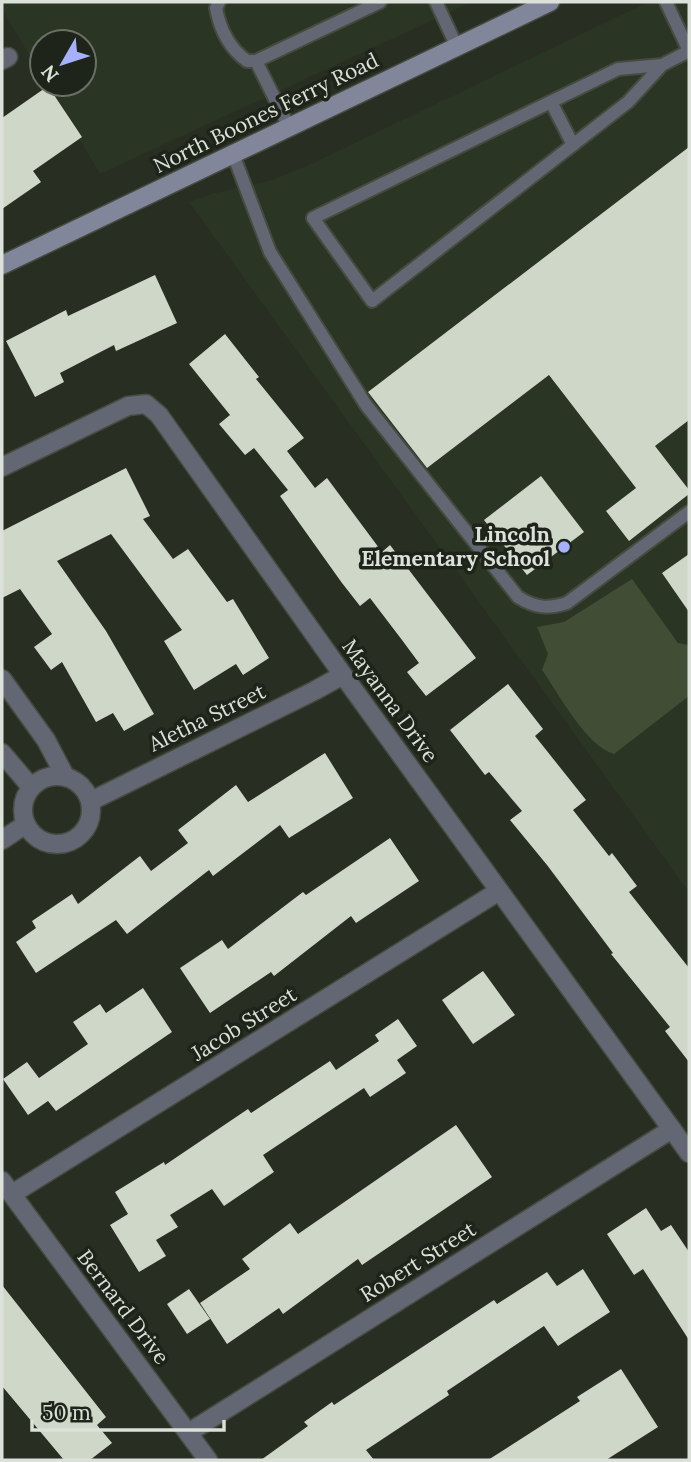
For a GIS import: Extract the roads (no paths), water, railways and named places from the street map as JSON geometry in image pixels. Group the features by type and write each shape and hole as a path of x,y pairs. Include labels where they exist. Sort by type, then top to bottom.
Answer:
{"main road":[{"name":"North Boones Ferry Road","path":"2,265 550,2"}],"street":[{"name":"Mayanna Drive","path":"2,467 128,406 146,404 159,415 343,675 689,1153"},
{"name":"Aletha Street","path":"91,801 343,675"},
{"path":"2,679 46,740 65,776"},
{"path":"2,753 31,787"},
{"path":"65,776 76,781 85,789 91,801 89,823 83,834 65,844 47,843 36,838 26,824 23,806 31,787 43,778 65,776"},
{"path":"2,840 26,824"},
{"name":"Jacob Street","path":"7,1188 499,891"},
{"name":"Robert Street","path":"188,1433 672,1129"},
{"name":"Bernard Drive","path":"7,1188 208,1460"}],"lane":[{"path":"219,2 216,8 219,24 229,44 247,61 256,61 380,2"},
{"path":"436,2 457,47"},
{"path":"662,65 618,69 313,218 372,300 628,102 662,65 689,51 666,2"},
{"path":"256,61 289,127"},
{"path":"551,102 573,145"},
{"path":"233,154 270,252 366,405 518,597 541,608 567,603 689,512"}],"place":[{"name":"Lincoln Elementary School","path":"564,547"}]}
